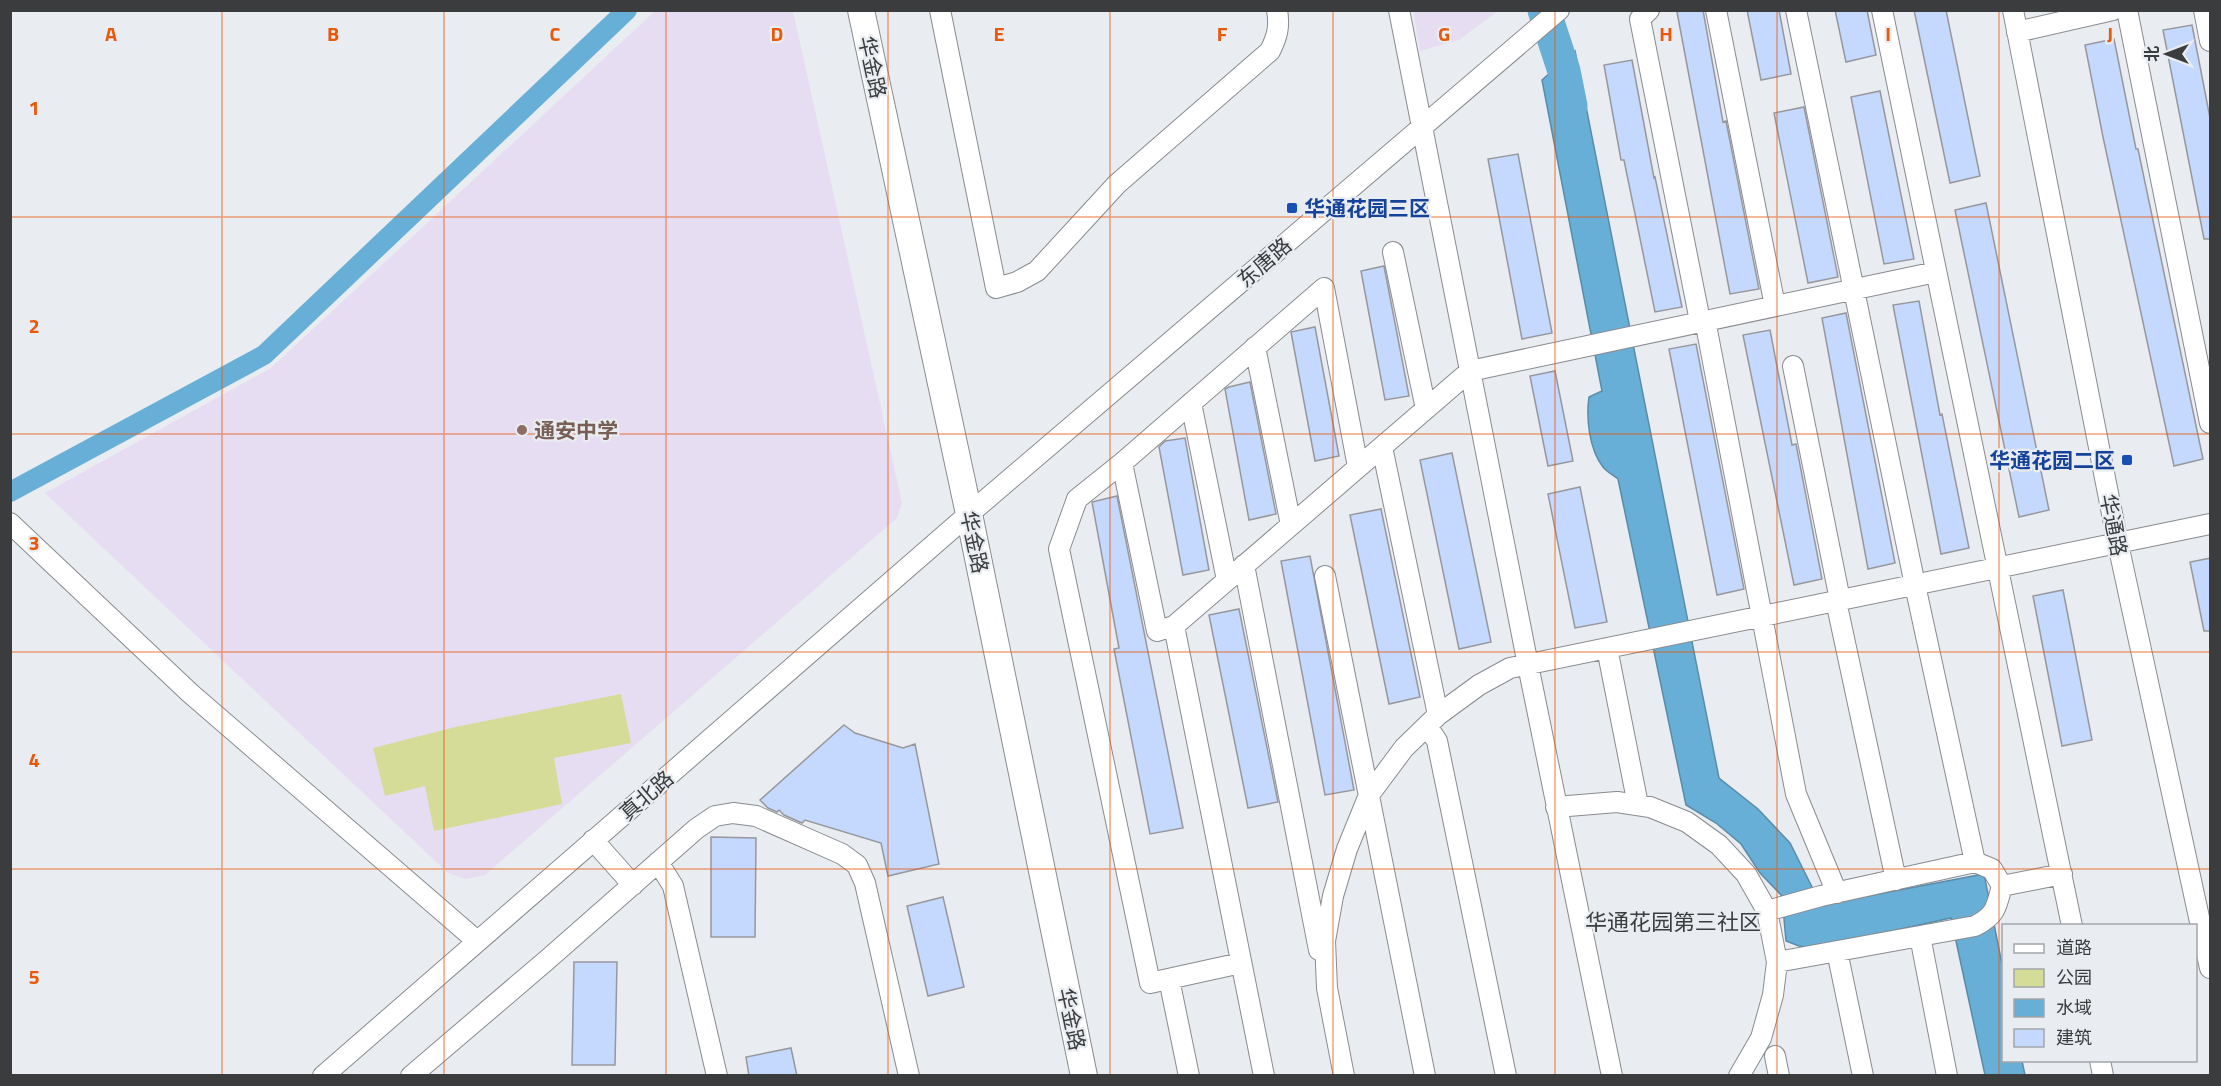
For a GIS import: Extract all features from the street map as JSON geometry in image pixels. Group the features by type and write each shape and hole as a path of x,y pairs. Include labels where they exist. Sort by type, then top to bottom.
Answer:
{"main road":[{"name":"华金路","path":"861,10 969,514 1084,1076"}],"street":[{"path":"940,10 996,288 1017,282 1036,271 1117,184 1270,51 1278,36 1277,10"},
{"path":"1399,10 1556,807 1612,1076"},
{"name":"东唐路","path":"969,514 1559,10"},
{"path":"1649,10 1640,19 1762,615 1796,794 1829,895"},
{"path":"1716,10 1775,306"},
{"path":"1796,10 1975,862"},
{"path":"1882,10 2072,924"},
{"name":"华通路","path":"2013,10 2118,544 2211,968"},
{"path":"2018,32 2112,10"},
{"path":"2127,10 2211,423"},
{"path":"2204,10 2211,41"},
{"path":"1393,252 1426,409"},
{"path":"1122,463 1157,631 1174,626 1470,371 1936,272"},
{"path":"1241,963 1150,983 1059,549 1077,499 1122,463 1323,288 1358,467"},
{"path":"1255,347 1291,525"},
{"path":"1793,366 1838,600 1896,880"},
{"path":"1191,403 1227,580"},
{"path":"1382,447 1433,721 1506,1076"},
{"name":"真北路","path":"323,1076 969,514"},
{"path":"1326,988 1325,941 1333,896 1347,849 1369,795 1404,748 1433,721 1479,685 1510,669 1528,665 1703,627 2211,524"},
{"path":"15,527 190,693 477,941"},
{"path":"1244,566 1343,1075"},
{"path":"1325,576 1425,1076"},
{"path":"1174,626 1264,1076"},
{"path":"1606,648 1638,805"},
{"path":"1556,807 1617,802 1650,807 1687,822 1719,845 1773,908 1777,962 1773,995 1761,1038 1739,1076"},
{"path":"411,1076 696,829 715,816 733,813 756,816 842,854 857,865 865,883 909,1076"},
{"path":"593,840 633,885"},
{"path":"658,862 673,886 717,1076"},
{"path":"1773,908 1975,862 1992,868 2002,886 1995,911 1988,920 1976,926 1777,962"},
{"path":"1305,882 1340,873"},
{"path":"2002,886 2062,874"},
{"path":"1920,936 1947,1076"},
{"path":"1837,951 1863,1076"},
{"path":"1169,979 1189,1076"}],"shaded area":[{"path":"1413,10 1498,11 1459,40 1420,51"},
{"name":"通安中学","path":"655,11 793,11 902,503 897,518 485,875 466,879 448,873 45,493 271,368"}],"green space":[{"path":"621,694 631,743 554,758 562,804 434,831 425,786 385,796 373,748 455,727"}],"water":[{"path":"1575,51 1719,778 1758,809 1790,843 1821,905 1984,874 2002,964 2002,1062 2022,1062 2025,1075 1985,1075 1951,918 1815,948 1799,946 1786,941 1782,896 1760,873 1741,844 1716,823 1686,805 1618,479 1598,460 1590,433 1589,397 1602,391 1542,80"}],"building":[{"path":"1703,10 1723,122 1726,121 1759,289 1730,294 1677,12"},
{"path":"1747,10 1779,10 1791,74 1761,80"},
{"path":"1835,10 1867,10 1876,55 1846,62"},
{"path":"1914,10 1946,10 1980,176 1950,183"},
{"path":"2192,25 2211,123 2211,239 2204,239 2163,30"},
{"path":"2114,39 2203,459 2174,466 2085,45"},
{"path":"1632,60 1654,178 1682,307 1655,312 1624,160 1621,160 1604,65"},
{"path":"1880,91 1914,259 1884,264 1851,97"},
{"path":"1804,107 1838,277 1808,283 1774,113"},
{"path":"1518,154 1552,333 1522,339 1488,159"},
{"path":"1986,203 2049,510 2019,517 1955,210"},
{"path":"1384,266 1409,396 1385,400 1361,271"},
{"path":"1919,301 1940,415 1942,414 1969,548 1941,554 1893,305"},
{"path":"1846,313 1895,563 1868,569 1822,318"},
{"path":"1315,327 1339,456 1315,461 1291,332"},
{"path":"1770,330 1792,445 1796,444 1822,579 1794,585 1743,335"},
{"path":"1696,344 1744,589 1717,595 1669,349"},
{"path":"1555,371 1573,461 1548,466 1530,376"},
{"path":"1250,382 1276,514 1249,520 1225,389"},
{"path":"1185,438 1209,570 1183,575 1159,447 1165,441"},
{"path":"1452,453 1491,642 1459,649 1420,460"},
{"path":"1580,487 1607,622 1575,628 1548,494"},
{"path":"1117,496 1183,828 1150,834 1114,649 1119,648 1092,502"},
{"path":"1381,509 1420,697 1389,704 1350,515"},
{"path":"1310,556 1354,790 1325,795 1281,561"},
{"path":"2211,558 2211,631 2204,631 2190,562"},
{"path":"2063,590 2092,740 2062,746 2033,596"},
{"path":"1239,609 1278,802 1248,808 1209,615"},
{"path":"844,725 855,733 903,748 915,744 939,864 888,876 881,843 805,820 802,823 784,815 779,810 777,812 768,808 760,800"},
{"path":"711,837 756,838 755,937 711,937"},
{"path":"943,897 964,987 928,996 907,906"},
{"path":"574,962 617,962 615,1065 572,1065"},
{"path":"791,1048 797,1076 749,1076 746,1057"}],"waterway":[{"path":"10,492 264,355 627,10"},
{"path":"1544,10 1564,71 1571,106"}],"place":[{"name":"华通花园三区","path":"1292,208"},
{"name":"通安中学","path":"522,430"},
{"name":"华通花园二区","path":"2127,460"}],"district":[{"name":"华通花园第三社区","path":"1673,922"}]}
